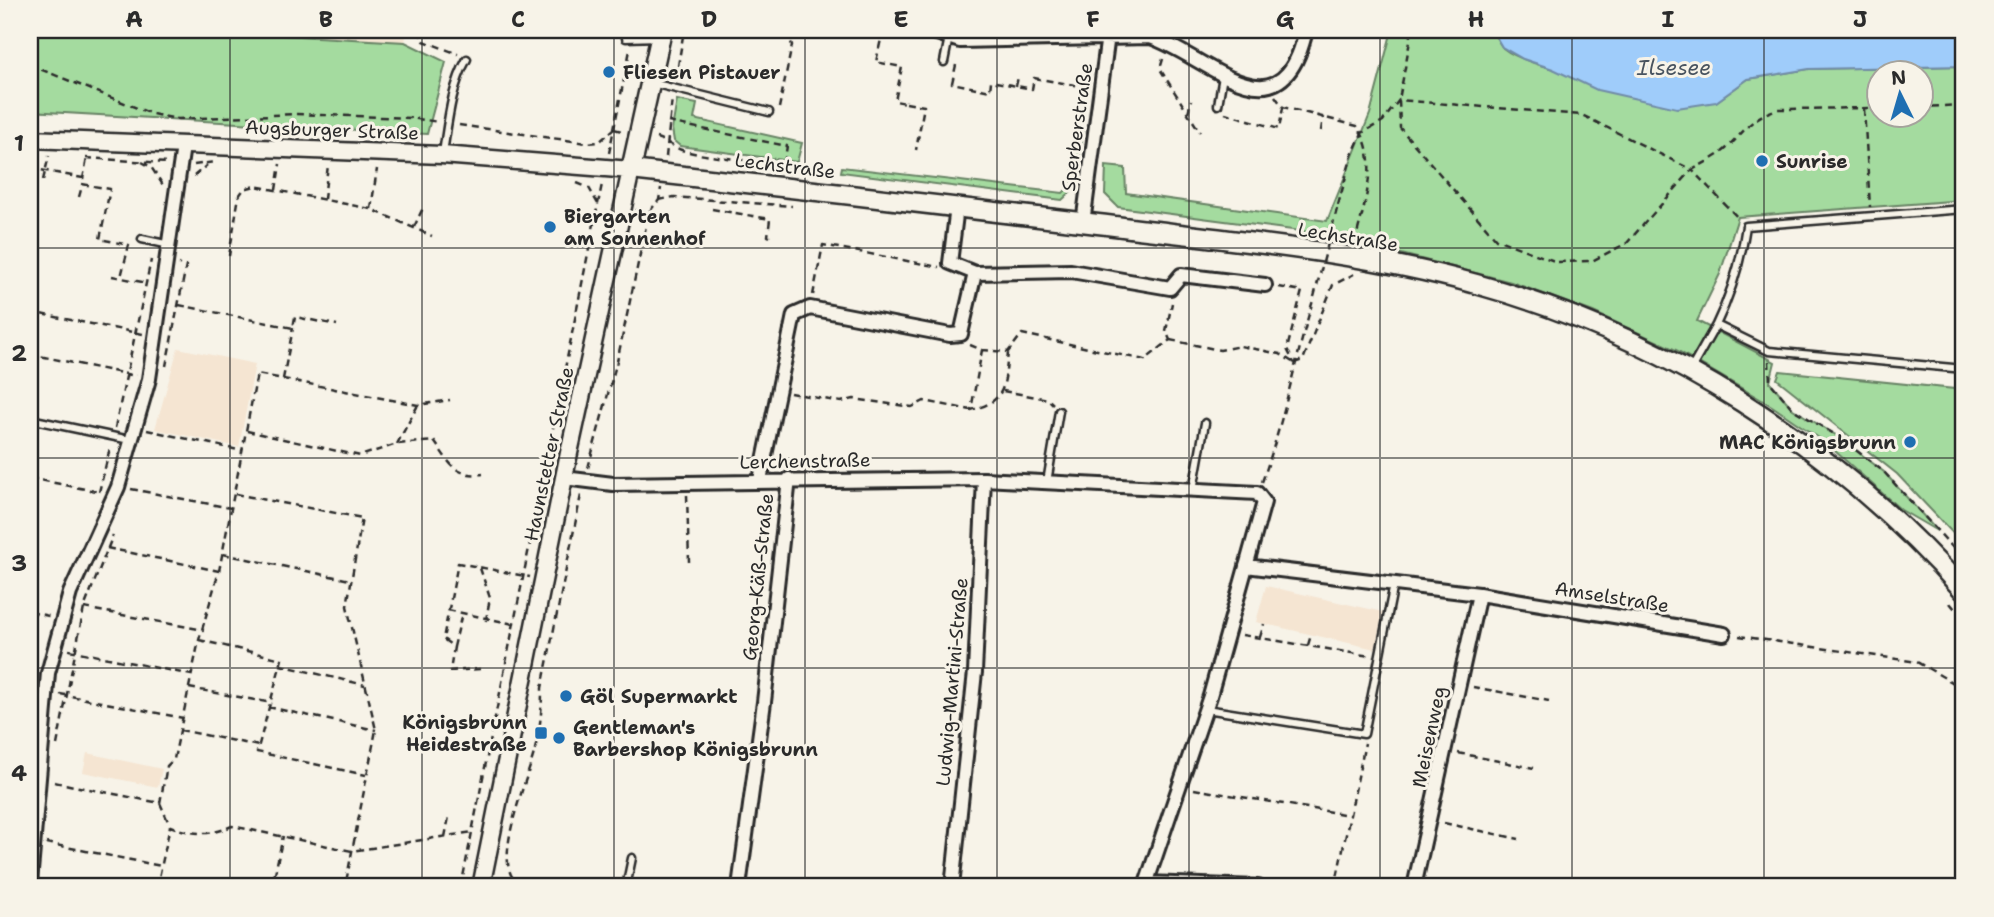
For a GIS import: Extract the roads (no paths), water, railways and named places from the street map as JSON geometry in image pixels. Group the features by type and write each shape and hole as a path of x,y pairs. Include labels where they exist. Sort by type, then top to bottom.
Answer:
{"main road":[{"name":"Haunstetter Straße","path":"631,170 662,33"},
{"name":"Lechstraße","path":"631,170 957,207 1362,259 1463,281 1557,310 1624,338 1690,371 1791,434 1883,509 1957,597"}],"street":[{"name":"Sperberstraße","path":"943,34 1150,37 1167,42 1223,76 1252,87 1280,78 1297,59 1306,30"},
{"name":"Sperberstraße","path":"1083,223 1108,36"},
{"name":"Augsburger Straße","path":"30,139 442,155 631,170"},
{"path":"30,883 46,691 55,647 65,610 90,544 116,491 149,379 183,146"},
{"name":"Haunstetter Straße","path":"481,887 564,478 631,170"},
{"path":"957,207 950,263 975,273 1071,271 1170,288 1181,275 1265,285"},
{"path":"760,480 790,322 794,315 810,308 950,335 961,334 975,273"},
{"name":"Lerchenstraße","path":"564,478 584,481 687,482 984,479 1257,493 1264,502 1246,566"},
{"name":"Georg-Käß-Straße","path":"739,887 764,702 789,479"},
{"name":"Ludwig-Martini-Straße","path":"952,887 975,672 984,479"},
{"path":"1246,566 1206,709 1146,885 1258,887"},
{"name":"Amselstraße","path":"1246,566 1479,594 1724,634"},
{"name":"Meisenweg","path":"1414,887 1479,594"}],"lane":[{"path":"629,38 662,33"},
{"path":"943,34 944,62"},
{"path":"442,155 460,72 467,60"},
{"path":"1218,105 1223,76"},
{"path":"651,83 769,112"},
{"path":"1690,371 1731,294 1742,258 1746,226 1964,209"},
{"path":"142,239 170,245"},
{"path":"1716,325 1769,351 1964,369"},
{"path":"1047,482 1059,411"},
{"path":"30,419 132,441"},
{"path":"1193,490 1205,423"},
{"path":"1206,709 1364,734 1394,584"},
{"path":"626,887 632,858"}],"water":[{"name":"Ilsesee","path":"1492,30 1964,30 1964,66 1934,67 1934,60 1864,60 1864,68 1809,69 1748,79 1716,102 1677,108 1597,90 1553,69 1523,59 1502,47"}],"place":[{"name":"Fliesen Pistauer","path":"609,72"},
{"name":"Sunrise","path":"1762,161"},
{"name":"Biergarten am Sonnenhof","path":"550,227"},
{"name":"MAC Königsbrunn","path":"1910,442"},
{"name":"Göl Supermarkt","path":"566,696"},
{"name":"Königsbrunn Heidestraße","path":"541,733"},
{"name":"Gentleman's Barbershop Königsbrunn","path":"559,738"}]}
